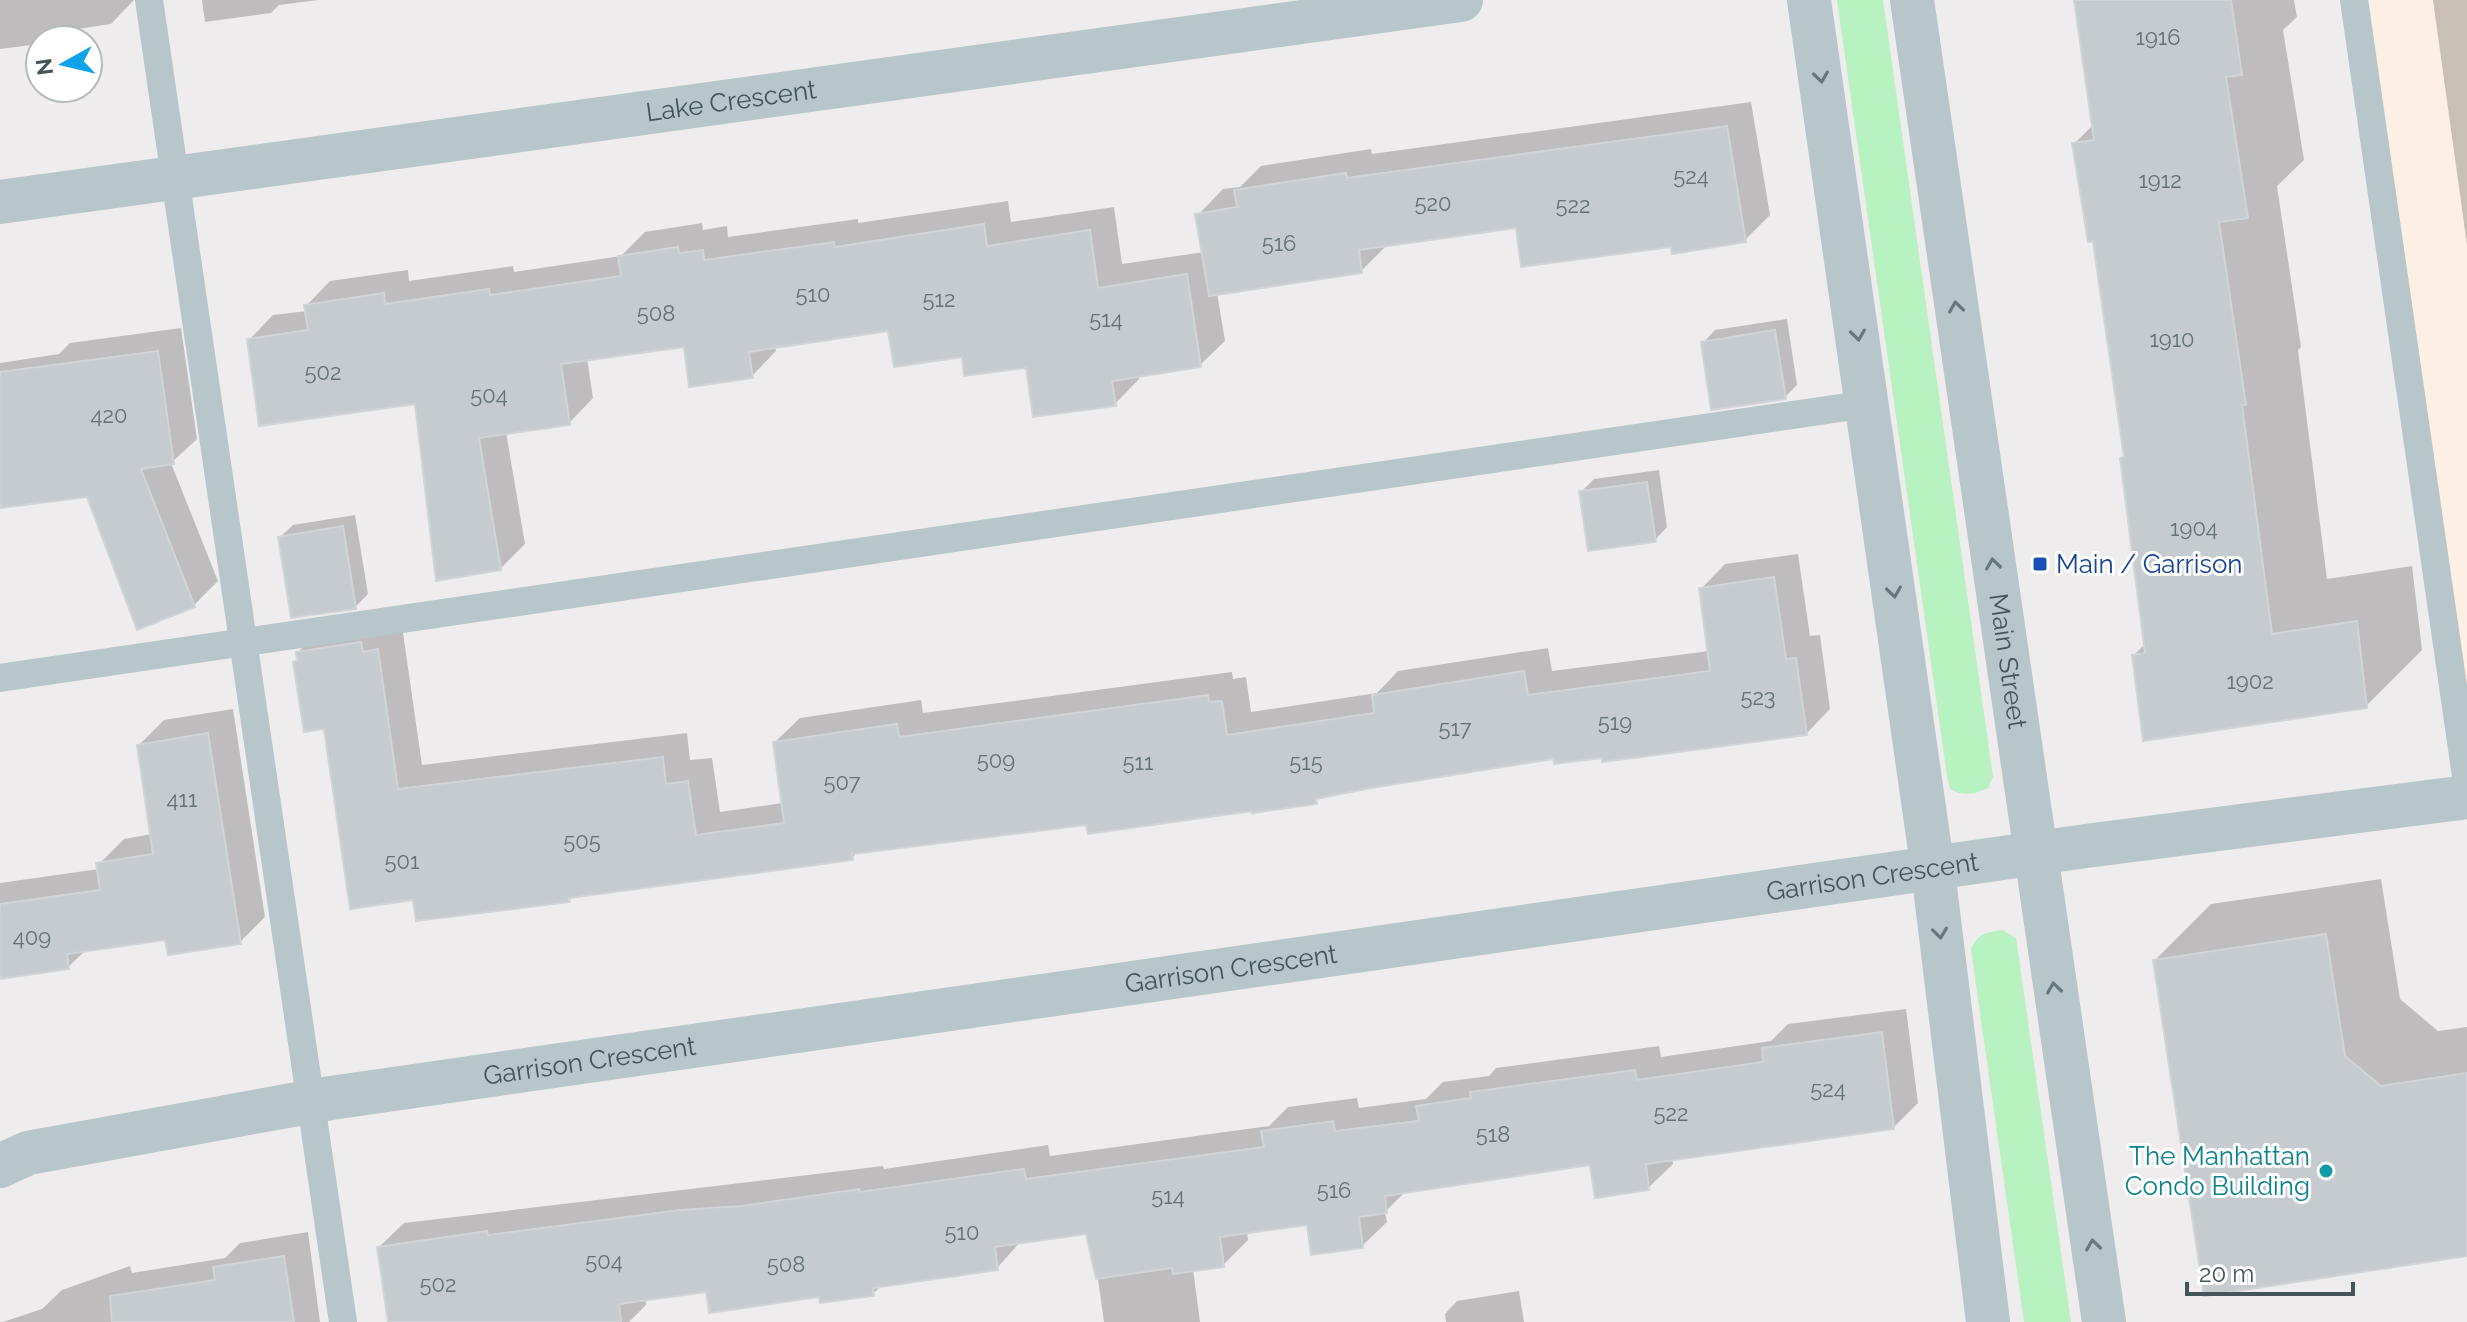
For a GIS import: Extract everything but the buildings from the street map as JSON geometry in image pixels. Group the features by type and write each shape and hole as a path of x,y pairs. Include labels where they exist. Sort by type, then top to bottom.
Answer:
{"street":[{"name":"Lake Crescent","path":"0,202 1461,0"},
{"path":"1809,0 1933,871 1988,1322"},
{"name":"Main Street","path":"1912,0 2104,1322"},
{"name":"Garrison Crescent","path":"0,1166 28,1153 311,1101 2467,797"}],"lane":[{"path":"149,0 343,1322"},
{"path":"2354,0 2458,669 2467,783"},
{"path":"0,678 1868,404"}],"shaded area":[{"path":"2369,0 2467,0 2467,718"}],"green space":[{"path":"1837,0 1883,0 1993,777 1988,788 1974,793 1964,794 1950,789 1947,776"},
{"path":"2002,930 2016,938 2071,1322 2024,1322 1971,950 1983,935"}],"place":[{"name":"Main / Garrison","path":"2040,564"},
{"name":"The Manhattan Condo Building","path":"2326,1171"}]}
